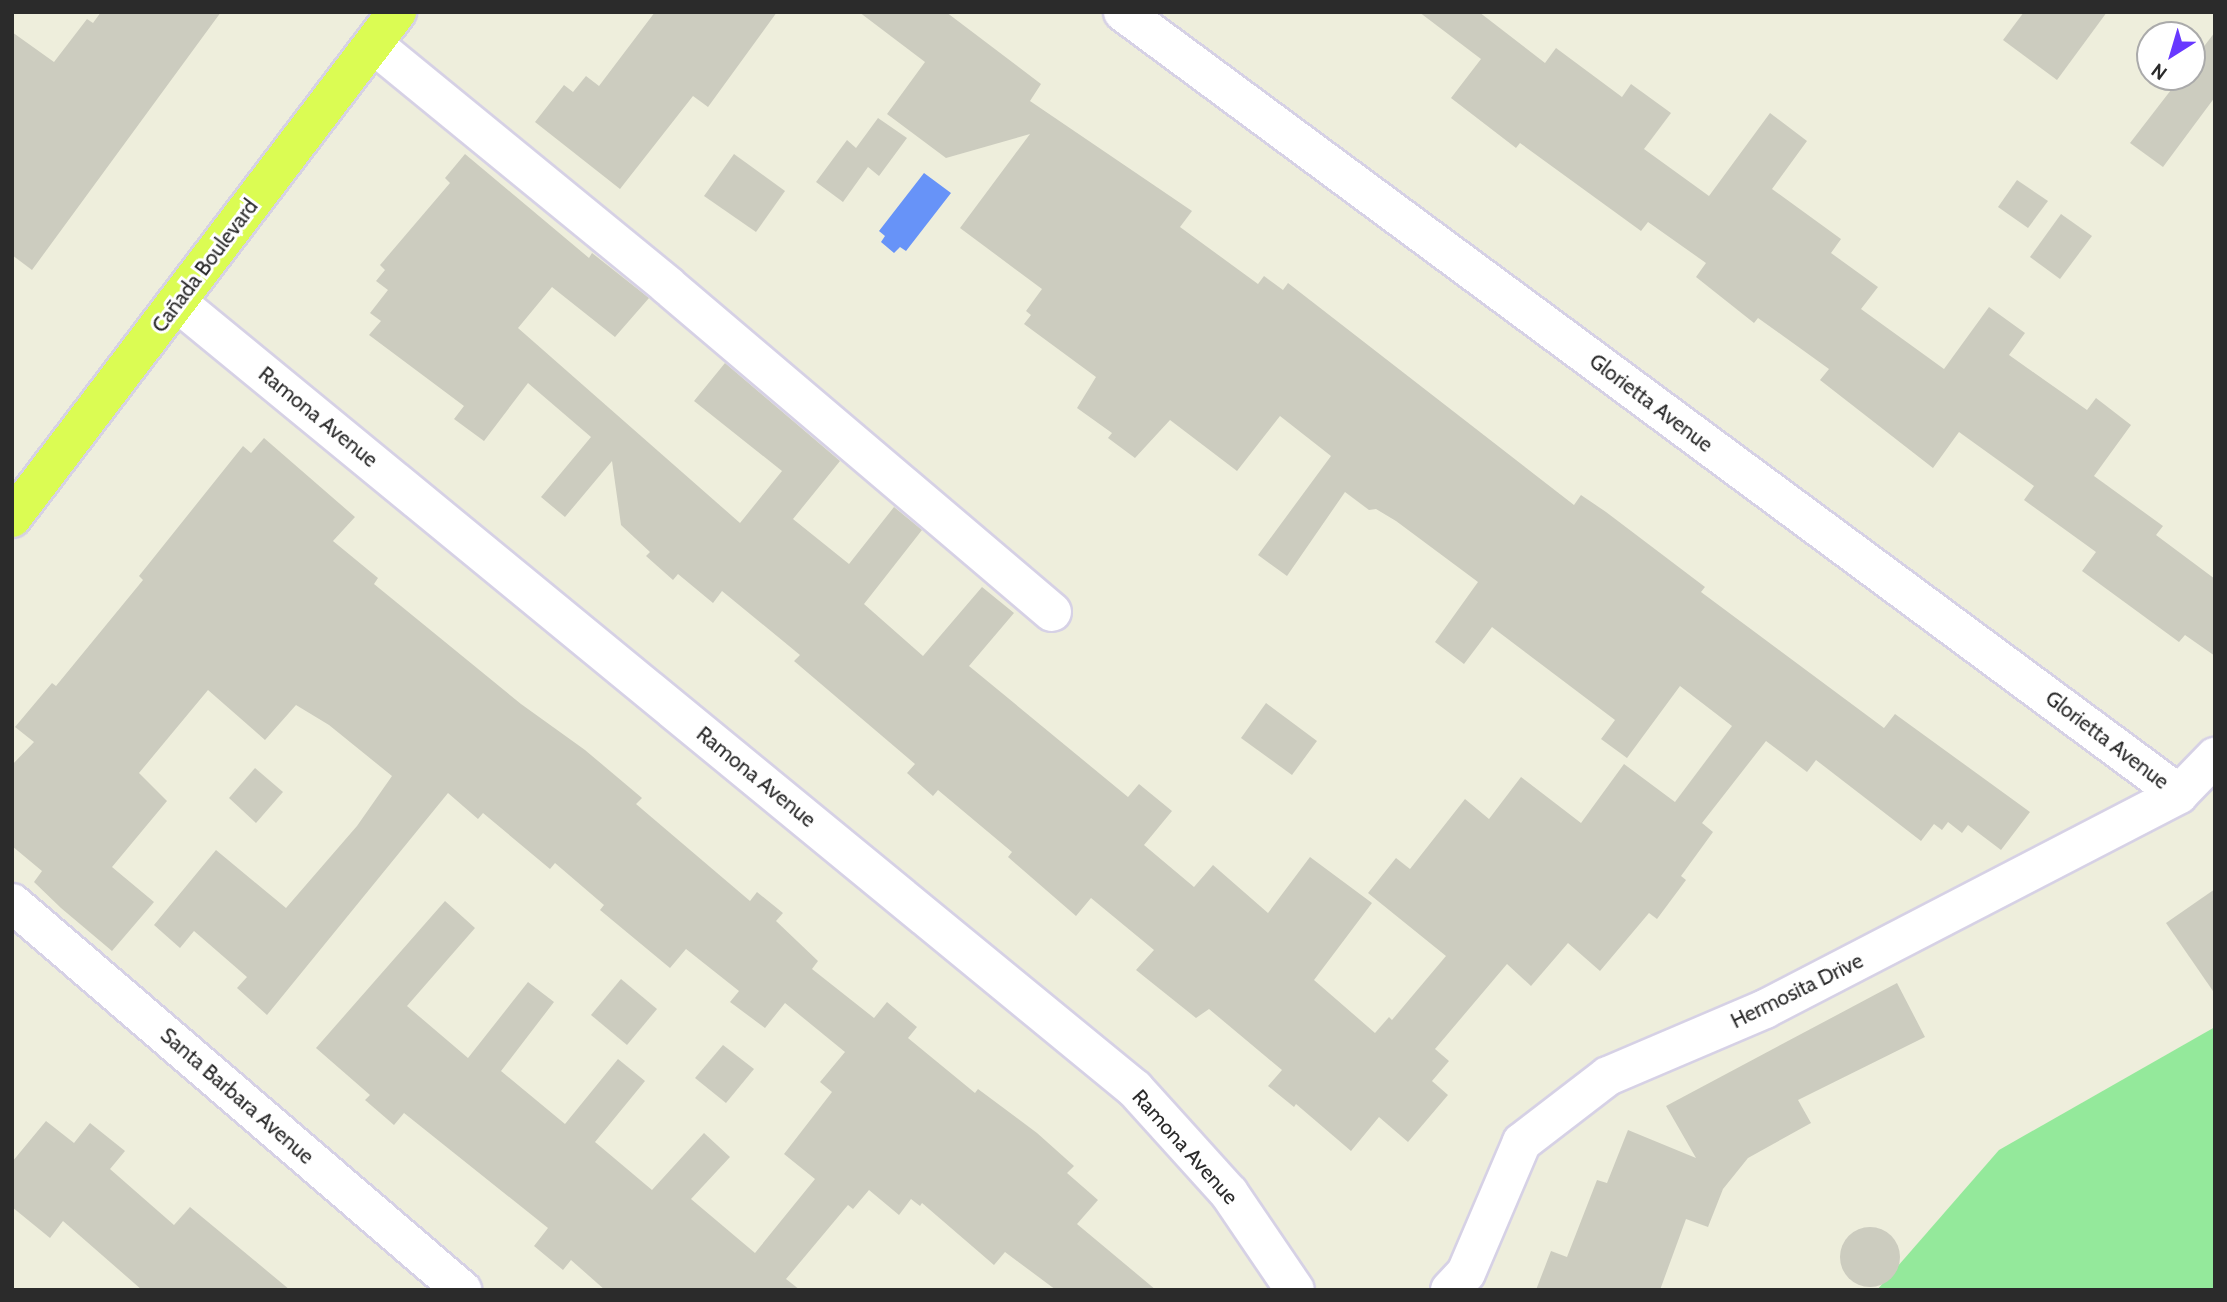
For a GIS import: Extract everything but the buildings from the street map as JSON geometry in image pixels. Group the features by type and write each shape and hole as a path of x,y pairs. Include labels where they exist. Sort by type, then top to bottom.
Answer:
{"main road":[{"name":"Cañada Boulevard","path":"18,499 178,303 397,12"}],"street":[{"name":"Glorietta Avenue","path":"1123,12 2179,794"},
{"path":"373,44 677,293 1052,612"},
{"name":"Ramona Avenue","path":"178,303 1135,1089 1229,1193 1295,1290"},
{"name":"Hermosita Drive","path":"1450,1290 1466,1273 1522,1142 1608,1076 1765,1009 2179,794 2215,757"},
{"name":"Santa Barbara Avenue","path":"12,903 462,1290"}],"green space":[{"path":"2215,1027 2215,1290 1877,1290 1999,1150"}],"water":[{"path":"924,173 951,193 906,251 900,247 894,253 881,242 885,236 879,231"}]}
